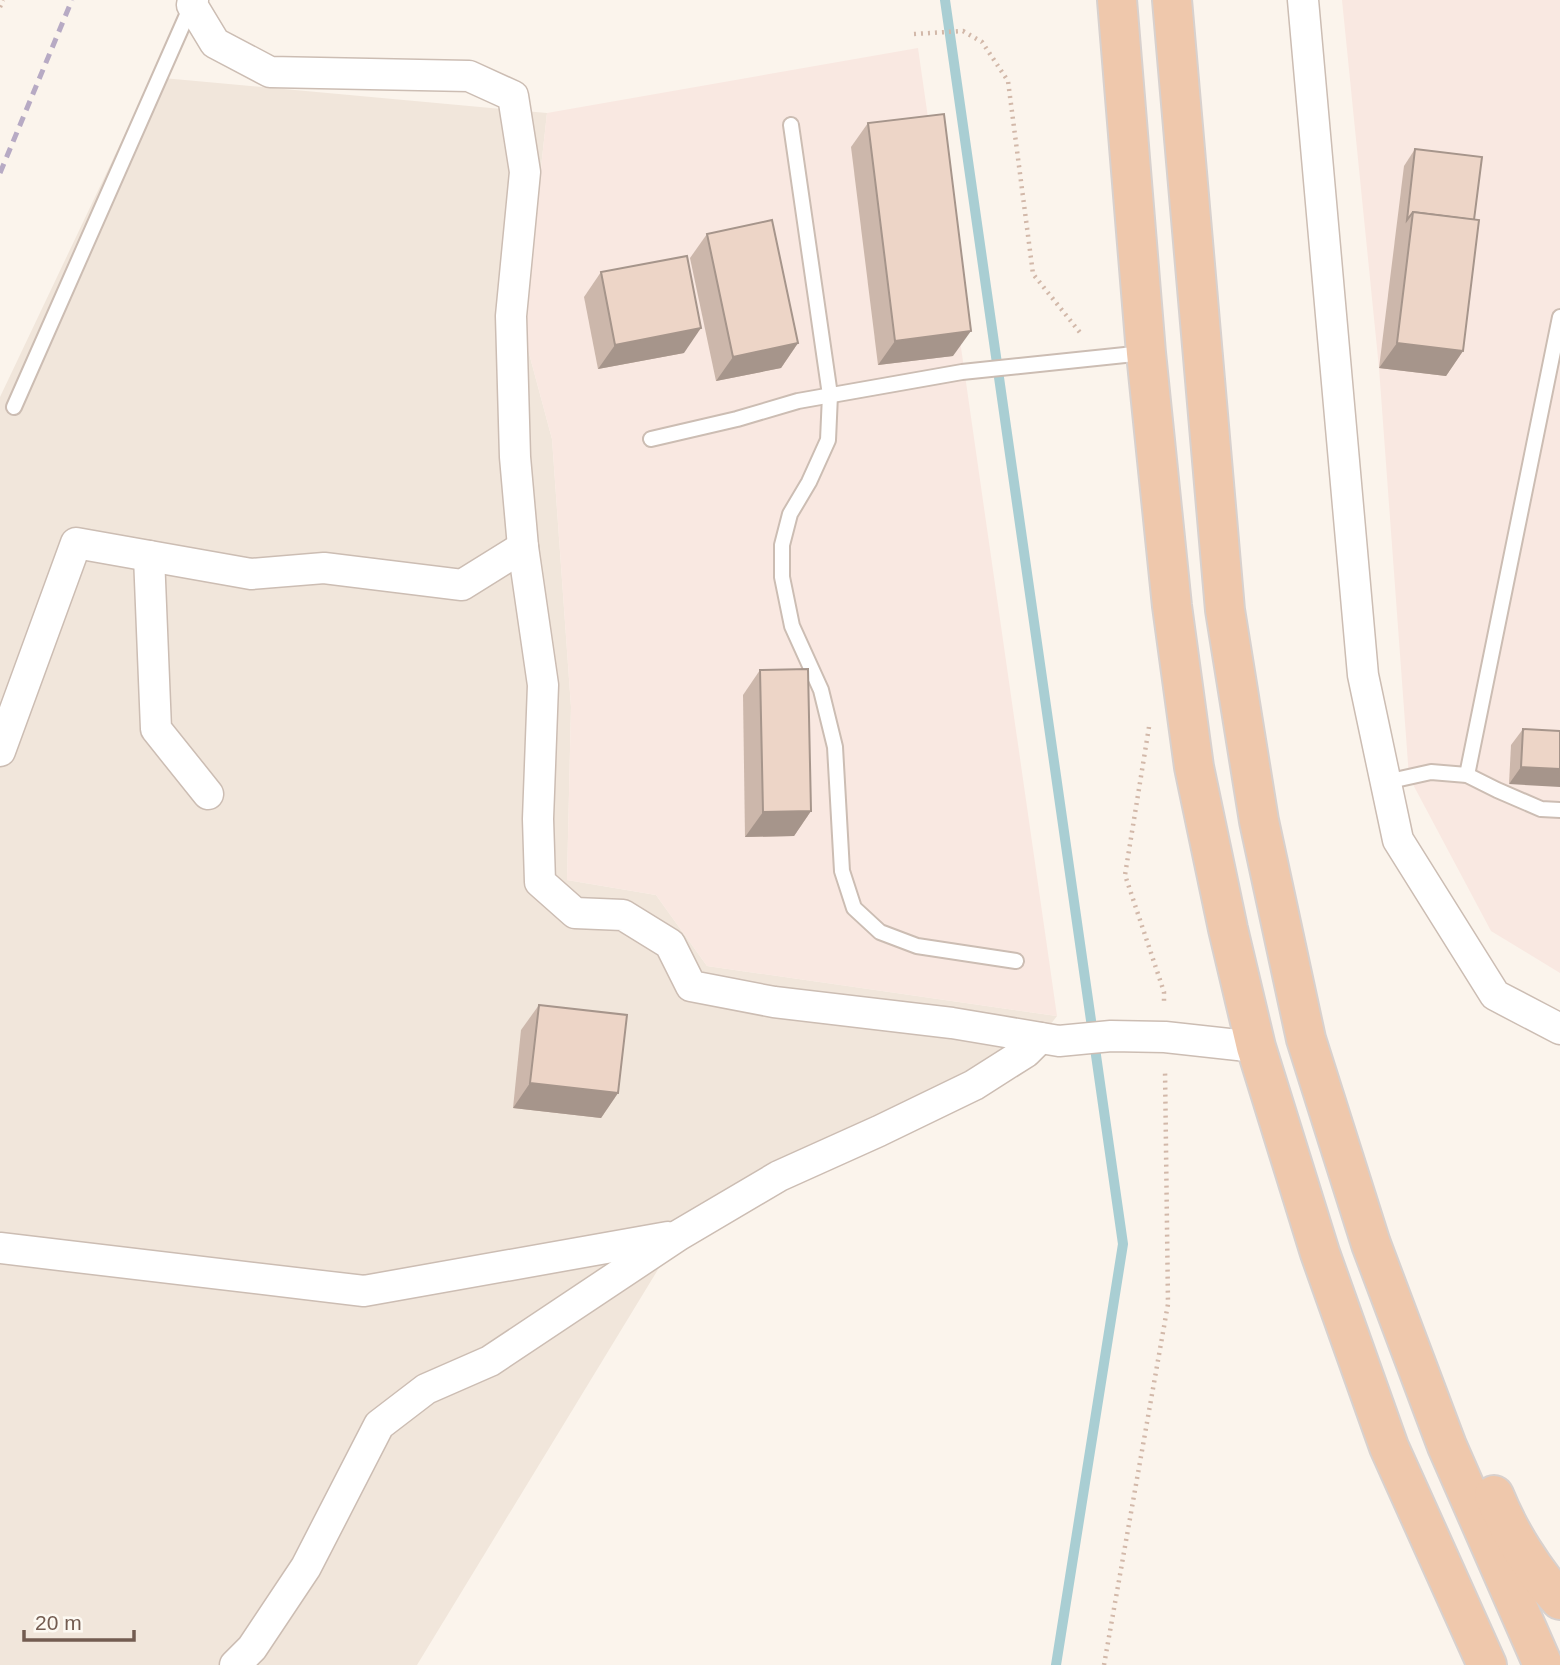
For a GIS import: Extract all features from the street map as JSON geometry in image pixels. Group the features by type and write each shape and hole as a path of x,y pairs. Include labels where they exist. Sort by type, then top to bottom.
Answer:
{"highway":[{"path":"1117,0 1146,353 1172,606 1194,767 1228,929 1256,1047 1320,1253 1389,1447 1487,1665"},
{"path":"1172,0 1225,610 1259,821 1306,1039 1371,1244 1433,1408 1543,1665"},
{"path":"1306,1039 1499,1507 1541,1576 1560,1600"}],"street":[{"path":"1303,0 1363,674 1398,840 1494,995 1560,1029"},
{"path":"192,3 215,43 270,72 469,76 513,96 526,172 511,316 514,457 523,547 543,685 538,819 540,882 575,913 623,915 670,944 691,986 774,1002 952,1023 1049,1039 1111,1035 1165,1037 1256,1047"},
{"path":"0,751 76,543 251,574 324,568 462,585 523,547"},
{"path":"149,556 156,729 208,794"},
{"path":"235,1665 251,1648 306,1567 379,1424 426,1390 490,1361 679,1235 779,1176 974,1085 1049,1039"},
{"path":"0,1248 364,1291 679,1235"}],"lane":[{"path":"14,407 192,3"},
{"path":"792,125 830,395 828,440 809,482 790,514 782,545 782,578 792,626 821,690 835,747 842,871 854,908 880,932 917,946 1016,961"},
{"path":"1467,775 1560,317"},
{"path":"651,439 737,419 798,401 962,372 1146,353"},
{"path":"1386,782 1431,772 1467,775 1541,809 1560,810"}],"path":[{"path":"0,7 3,0"},
{"path":"914,34 963,31 982,41 1008,81 1033,274 1100,357"},
{"path":"1104,1665 1168,1304 1164,992 1125,875 1145,739 1152,716"}],"shaded area":[{"path":"1342,0 1560,0 1560,973 1491,931 1409,777 1379,368"},
{"path":"918,48 1057,1016 707,966 656,895 567,880 571,707 552,439 523,331 547,113"},
{"path":"152,77 547,113 523,331 552,439 571,707 567,880 656,895 707,966 1057,1016 1040,1038 679,1235 417,1665 0,1665 0,397"}],"building":[{"path":"944,114 971,331 895,341 868,123"},
{"path":"1415,149 1482,157 1474,220 1413,212 1407,220"},
{"path":"1413,212 1479,220 1463,351 1397,343"},
{"path":"772,220 798,343 733,357 707,234"},
{"path":"687,256 701,328 615,345 601,272"},
{"path":"808,669 811,811 763,812 760,670"},
{"path":"1523,729 1560,731 1560,769 1521,767"},
{"path":"539,1005 627,1015 618,1093 530,1083"}],"waterway":[{"path":"945,0 1123,1244 1056,1665"}],"railway":[{"path":"0,173 72,0"}]}
